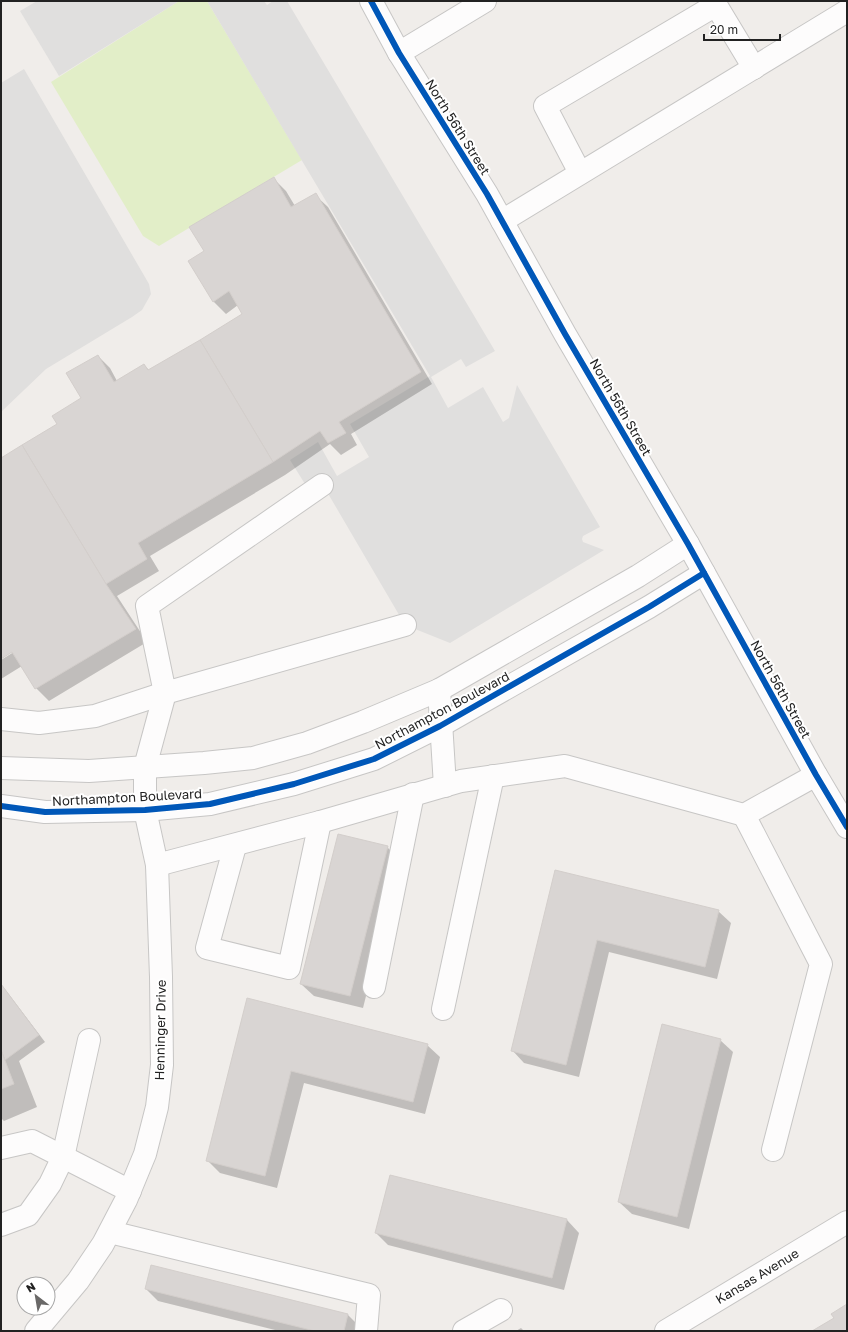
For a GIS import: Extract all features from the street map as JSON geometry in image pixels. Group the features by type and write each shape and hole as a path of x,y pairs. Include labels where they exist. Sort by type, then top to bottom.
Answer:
{"street":[{"name":"North 56th Street","path":"371,1 399,53 502,221 569,340 688,544 816,775 847,827"},
{"path":"399,53 485,1"},
{"path":"580,173 545,106 717,2 754,68"},
{"path":"502,221 847,11"},
{"path":"165,693 147,606 322,485"},
{"name":"Northampton Boulevard","path":"1,768 89,771 145,767 253,758 307,743 356,725 439,690 638,576 688,544"},
{"name":"Northampton Boulevard","path":"1,806 45,812 145,810 210,804 294,784 374,759 440,726 649,607 704,573"},
{"path":"1,719 38,722 95,716 165,693 405,625"},
{"path":"439,690 440,726 445,786"},
{"name":"Henninger Drive","path":"36,1331 78,1281 110,1232 130,1191 144,1154 157,1107 162,1065 161,977 157,865 145,810 145,767 165,693"},
{"path":"157,865 235,846 461,781 565,766 744,815 816,775"},
{"path":"443,1009 493,776"},
{"path":"374,987 413,794"},
{"path":"744,815 822,964 773,1150"},
{"path":"235,846 207,948 289,968 320,822"},
{"path":"1,1225 28,1215 50,1184 63,1157 89,1040"},
{"path":"1,1148 32,1141 130,1191"},
{"name":"Kansas Avenue","path":"666,1331 847,1222"},
{"path":"110,1232 369,1295 366,1331"},
{"path":"464,1331 501,1310"}],"green space":[{"path":"179,1 207,1 302,160 159,246 143,236 51,82"}],"shaded area":[{"path":"37,1 179,1 59,76 20,11"},
{"path":"207,1 264,1 267,5 273,1 287,1 495,351 466,367 461,359 431,377 448,408 483,387 503,422 509,418 517,385 600,527 583,536 582,539 583,542 604,550 450,643 405,625 323,485 310,492 290,460 318,442 337,476 369,457 350,424 430,376"},
{"path":"24,69 149,284 151,294 142,310 46,369 1,412 1,83"}],"building":[{"path":"274,177 291,207 316,193 421,372 339,422 346,433 328,443 320,431 273,462 200,340 242,314 229,291 213,302 188,261 204,251 189,227"},
{"path":"200,340 273,462 138,543 147,559 106,584 22,445 57,424 52,416 81,398 66,373 98,355 114,382 144,364 148,370"},
{"path":"22,445 106,584 136,629 35,689 12,652 1,659 1,458"},
{"path":"338,834 388,846 350,996 300,984"},
{"path":"555,870 719,910 705,967 597,940 566,1065 511,1051"},
{"path":"1,984 39,1035 5,1060 1,1050"},
{"path":"247,998 428,1044 413,1102 291,1071 265,1176 206,1161"},
{"path":"662,1024 721,1039 677,1217 618,1202"},
{"path":"1,1050 14,1084 1,1089"},
{"path":"390,1175 567,1219 552,1278 375,1233"},
{"path":"151,1265 348,1314 344,1331 315,1331 145,1289"},
{"path":"847,1304 847,1331 812,1331 834,1318 831,1314"}],"cycle path":[{"path":"371,1 399,53 487,194 565,334 688,544 816,775 847,827"},
{"path":"1,806 45,812 145,810 210,804 294,784 374,759 440,726 649,607 704,573"}]}
